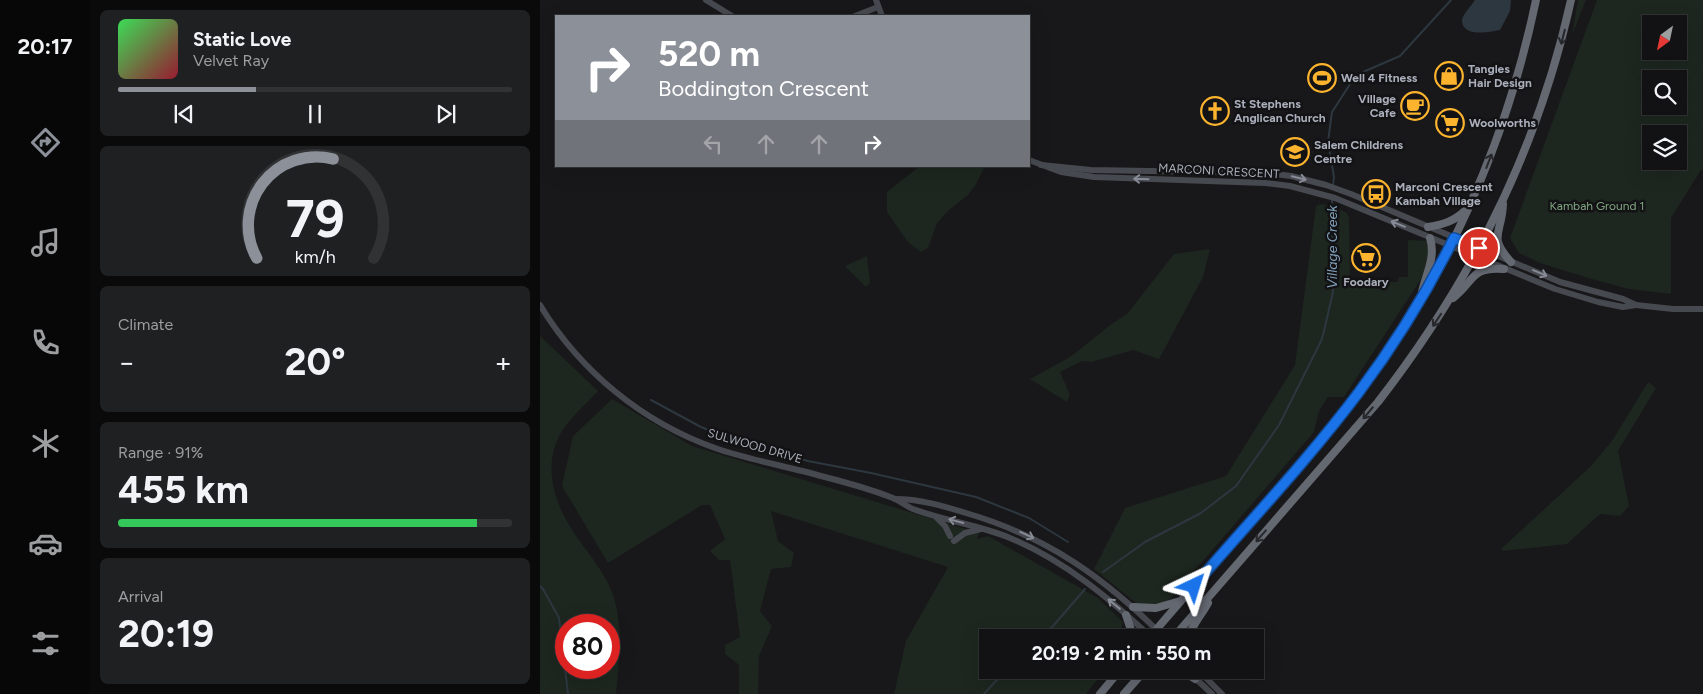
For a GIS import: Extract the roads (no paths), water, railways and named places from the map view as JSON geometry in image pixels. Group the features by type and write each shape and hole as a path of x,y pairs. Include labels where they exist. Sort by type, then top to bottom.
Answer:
{"highway":[{"path":"1156,629 1320,440 1382,361 1421,299 1469,207 1494,146 1521,65 1536,0"},
{"path":"1181,629 1400,374 1450,301 1503,202 1529,142 1552,75 1571,0"},
{"path":"1503,202 1502,219 1497,241 1502,251 1512,262"},
{"path":"1428,227 1444,225 1469,207"},
{"path":"1421,299 1424,281 1430,268 1430,238"},
{"path":"1450,301 1462,292 1475,274 1487,269 1504,269"},
{"path":"1191,629 1200,618 1216,588"},
{"path":"1133,607 1156,608 1182,600"},
{"path":"1126,615 1131,629"},
{"path":"1108,684 1111,679"},
{"path":"1100,694 1112,679"},
{"path":"1124,694 1137,679"}],"street":[{"path":"706,0 730,15"},
{"path":"857,15 877,3"},
{"name":"MARCONI CRESCENT","path":"1030,160 1054,170 1076,175 1265,183 1290,186 1331,197 1555,289 1586,299 1623,307 1636,305"},
{"name":"MARCONI CRESCENT","path":"1042,164 1091,170 1266,173 1291,176 1332,188 1560,282 1636,305"},
{"name":"SULWOOD DRIVE","path":"540,305 581,360 620,396 642,412 678,433 740,456 822,476 894,499 911,508 984,529 1018,542 1061,565 1091,585 1141,629"},
{"path":"1636,305 1674,309 1703,309"},
{"name":"SULWOOD DRIVE","path":"894,499 920,500 959,511 1024,534 1075,562 1108,586 1156,629"},
{"path":"934,515 941,520 952,538 973,530 984,529"},
{"path":"1195,679 1212,694"},
{"path":"1207,679 1222,694"}],"waterway":[{"name":"Village Creek","path":"1333,185 1334,177 1328,142 1332,112 1356,75 1400,56 1451,0"},
{"name":"Village Creek","path":"1103,572 1145,542 1201,513 1236,486 1279,425 1323,335 1333,292 1332,200"},
{"path":"651,400 701,427 736,441 808,461 976,497 1029,518 1068,542"},
{"name":"Village Creek","path":"540,586 559,618 568,694"},
{"name":"Village Creek","path":"1050,629 1085,589"},
{"name":"Village Creek","path":"984,694 998,679"}],"place":[{"name":"Tangles Hair Design","path":"1449,76"},
{"name":"Well 4 Fitness","path":"1322,78"},
{"name":"Village Cafe","path":"1415,106"},
{"name":"St Stephens Anglican Church","path":"1215,111"},
{"name":"Woolworths","path":"1450,123"},
{"name":"Salem Childrens Centre","path":"1295,152"},
{"name":"Marconi Crescent Kambah Village","path":"1376,194"},
{"name":"Foodary","path":"1366,258"}],"park label":[{"name":"Kambah Ground 1","path":"1597,206"}]}
